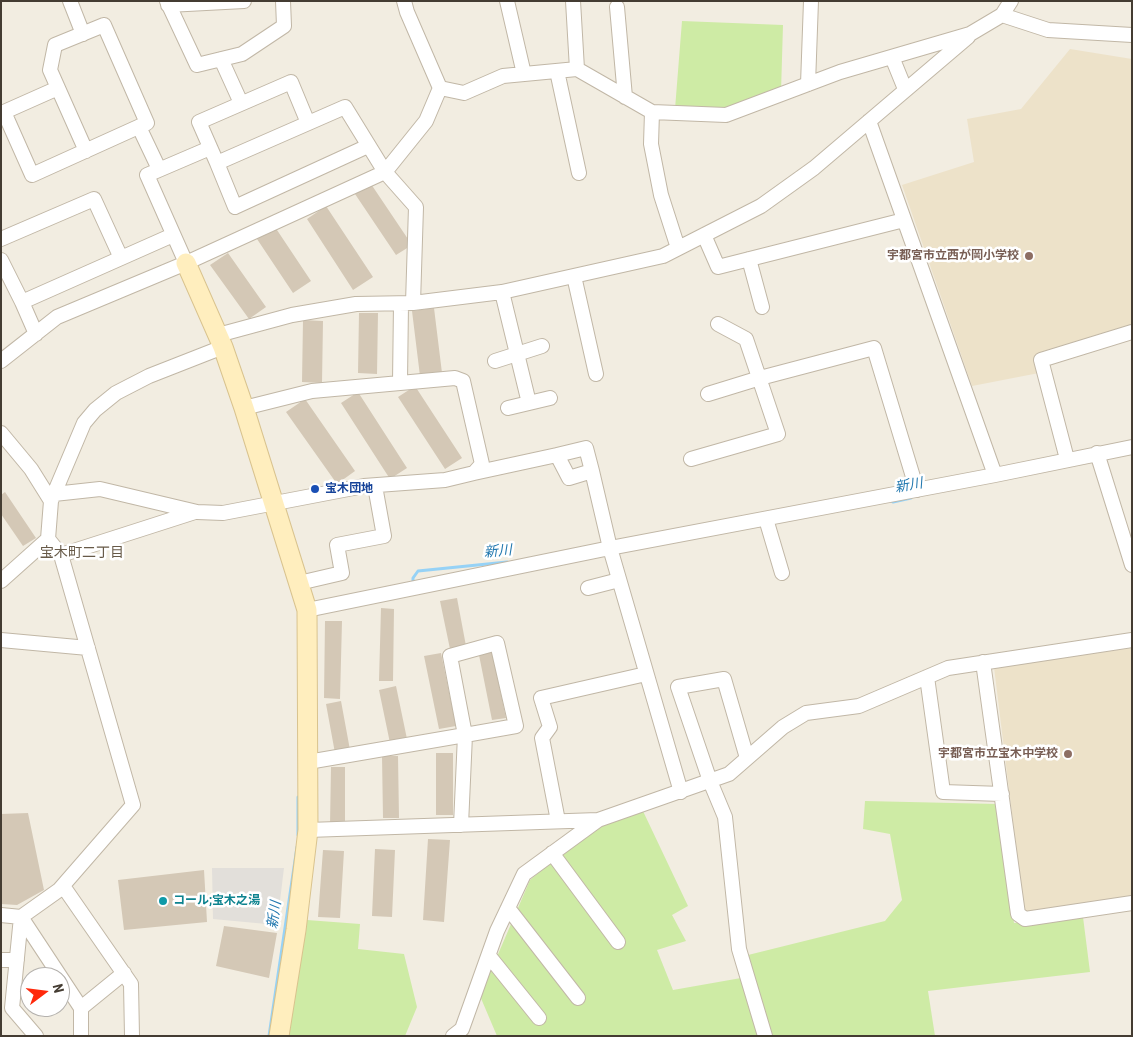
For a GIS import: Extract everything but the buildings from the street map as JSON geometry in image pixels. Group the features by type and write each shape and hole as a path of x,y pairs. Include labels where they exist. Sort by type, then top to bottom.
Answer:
{"street":[{"path":"70,1 82,34"},
{"path":"244,1 168,3 197,65 242,54 284,26 283,1"},
{"path":"1,361 57,317 186,263 385,172 426,121 440,88 404,1"},
{"path":"507,1 524,74"},
{"path":"573,1 577,69"},
{"path":"808,84 811,1"},
{"path":"440,88 464,93 503,76 577,69 652,112 726,115 840,72 970,34 1002,14 1011,1"},
{"path":"617,6 625,97"},
{"path":"1002,14 1048,30 1132,34"},
{"path":"58,88 4,112 32,174 86,151 147,123 104,25 55,45 50,70 58,88 86,151"},
{"path":"1,581 48,539 53,497 84,424 95,410 116,393 220,341 292,315 356,304 407,304 502,292 663,256 761,206 814,168 905,89 964,42 970,34"},
{"path":"892,57 905,89"},
{"path":"221,59 241,103"},
{"path":"557,70 579,173"},
{"path":"308,124 291,82 199,122 234,207 368,146"},
{"path":"217,163 345,107 385,172 416,207 400,382"},
{"path":"652,112 651,144 661,195 678,248"},
{"path":"869,121 995,475"},
{"path":"139,127 159,169"},
{"path":"210,148 147,174 220,341 244,408 307,610 308,830 296,930 279,1036"},
{"path":"1,239 94,199 121,258"},
{"path":"704,235 718,267 904,220"},
{"path":"22,302 174,235"},
{"path":"749,259 762,307"},
{"path":"1,260 36,334"},
{"path":"574,276 596,374"},
{"path":"502,292 529,403"},
{"path":"691,459 778,434 746,338 718,324"},
{"path":"1067,459 1041,360 1132,332"},
{"path":"495,361 542,346"},
{"path":"708,394 760,378 874,348 917,490"},
{"path":"244,408 312,391 455,378 463,381 482,464 474,473"},
{"path":"508,408 550,398"},
{"path":"1,433 53,497"},
{"path":"307,610 610,548 1132,447"},
{"path":"53,497 100,489 197,512 223,513 375,486 445,480 586,448 610,548 681,792"},
{"path":"1097,454 1132,565"},
{"path":"557,455 569,478 592,472"},
{"path":"298,583 342,573 336,545 384,536 375,486"},
{"path":"61,556 197,512"},
{"path":"766,519 782,573"},
{"path":"1,915 21,916 63,886 134,805 61,556 48,539"},
{"path":"588,588 619,580"},
{"path":"1,640 88,648"},
{"path":"462,1034 497,931 524,874 598,820 729,774 783,727 806,714 859,706 948,668 1132,640"},
{"path":"308,762 465,735 516,726 497,642 450,656 465,735 461,825"},
{"path":"983,662 1018,914 1025,919 1132,903"},
{"path":"558,821 542,738 550,727 541,698 646,674"},
{"path":"927,677 943,792 1002,794"},
{"path":"747,758 724,679 678,687 710,781 725,817 739,949 765,1036"},
{"path":"308,830 598,820"},
{"path":"552,853 618,942"},
{"path":"63,886 131,984 132,1036"},
{"path":"508,908 578,998"},
{"path":"21,916 12,1008 36,1036"},
{"path":"21,916 80,1008 81,1036"},
{"path":"489,956 539,1018"},
{"path":"1,960 17,960"},
{"path":"80,1008 124,973"}],"shaded area":[{"name":"宇都宮市立西が岡小学校","path":"1070,49 1132,59 1132,327 1035,356 1039,373 972,386 902,185 974,162 967,119 1021,109"},
{"name":"宇都宮市立宝木中学校","path":"1132,648 1132,897 1024,912 994,667"},
{"path":"212,868 284,868 277,925 213,919"}],"green space":[{"path":"682,21 783,25 781,92 727,111 675,109"},
{"path":"865,801 997,804 1014,923 1083,917 1090,972 928,991 935,1036 767,1036 744,956 885,921 902,900 890,834 863,829"},
{"path":"642,809 688,906 672,915 686,941 657,950 673,990 741,978 758,1036 497,1036 480,996 530,880 595,825"},
{"path":"307,920 360,924 358,949 404,954 417,1007 405,1036 288,1036"}],"waterway":[{"name":"新川","path":"890,500 893,502 911,498"},
{"name":"新川","path":"413,583 413,578 418,571 507,562"},
{"name":"新川","path":"298,797 298,835"},
{"name":"新川","path":"269,1036 297,847"}],"place":[{"name":"宇都宮市立西が岡小学校","path":"1029,256"},
{"name":"宝木団地","path":"315,489"},
{"name":"宇都宮市立宝木中学校","path":"1068,754"},
{"name":"コール;宝木之湯","path":"163,901"}],"district":[{"name":"宝木町二丁目","path":"82,553"}]}
